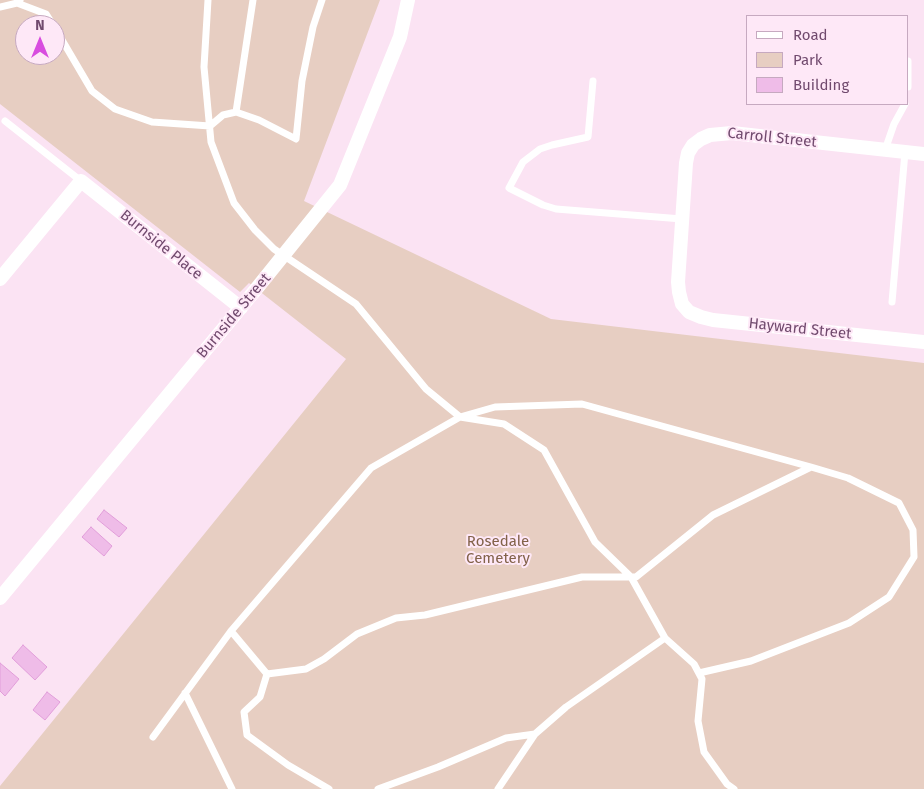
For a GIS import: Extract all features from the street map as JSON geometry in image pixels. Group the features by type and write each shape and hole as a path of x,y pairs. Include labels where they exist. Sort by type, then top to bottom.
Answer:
{"street":[{"name":"Burnside Street","path":"0,598 241,308 340,185 400,37 408,0"},
{"name":"Carroll Street","path":"682,304 678,282 682,219 688,153 693,145 710,135 732,134 924,154"},
{"name":"Burnside Place","path":"81,181 241,308"},
{"path":"0,279 81,181"},
{"name":"Hayward Street","path":"682,304 689,312 713,320 924,342"}],"lane":[{"path":"208,0 204,67 211,142 234,203 255,230 274,249 356,304 426,389 460,417 504,424 544,450 595,542 631,577 665,638 694,664 702,679 698,721 704,752 725,786 734,789"},
{"path":"236,112 253,0"},
{"path":"65,45 92,91 115,109 152,122 210,126 223,115 236,112 259,120 296,139 304,72 313,27 322,0"},
{"path":"0,7 18,2 47,15"},
{"path":"593,81 588,136 552,144 540,149 524,162 509,188 543,205 556,209 682,219"},
{"path":"885,150 894,124 904,105"},
{"path":"5,120 81,181"},
{"path":"892,302 905,152"},
{"path":"154,737 231,631 371,468 460,417 495,408 582,404 848,478 899,503 913,530 914,557 889,597 849,623 751,661 699,673"},
{"path":"267,674 306,669 324,659 357,634 396,618 425,614 582,577 636,577 713,515 811,467"},
{"path":"231,631 267,674"},
{"path":"497,788 535,734 566,706 665,638"},
{"path":"267,674 260,697 244,712 247,735 288,765 329,789"},
{"path":"185,693 232,789"},
{"path":"378,789 506,738 535,734"}],"green space":[{"name":"Rosedale Cemetery","path":"0,0 380,0 304,201 551,319 924,363 924,789 0,789 0,786 346,359 249,283 240,292 0,104"}],"building":[{"path":"104,510 127,528 119,537 97,519"},
{"path":"91,527 112,546 104,556 82,537"},
{"path":"23,645 47,667 35,680 12,658"},
{"path":"0,663 19,679 5,696 0,691"},
{"path":"47,692 60,702 45,720 33,710"}]}
